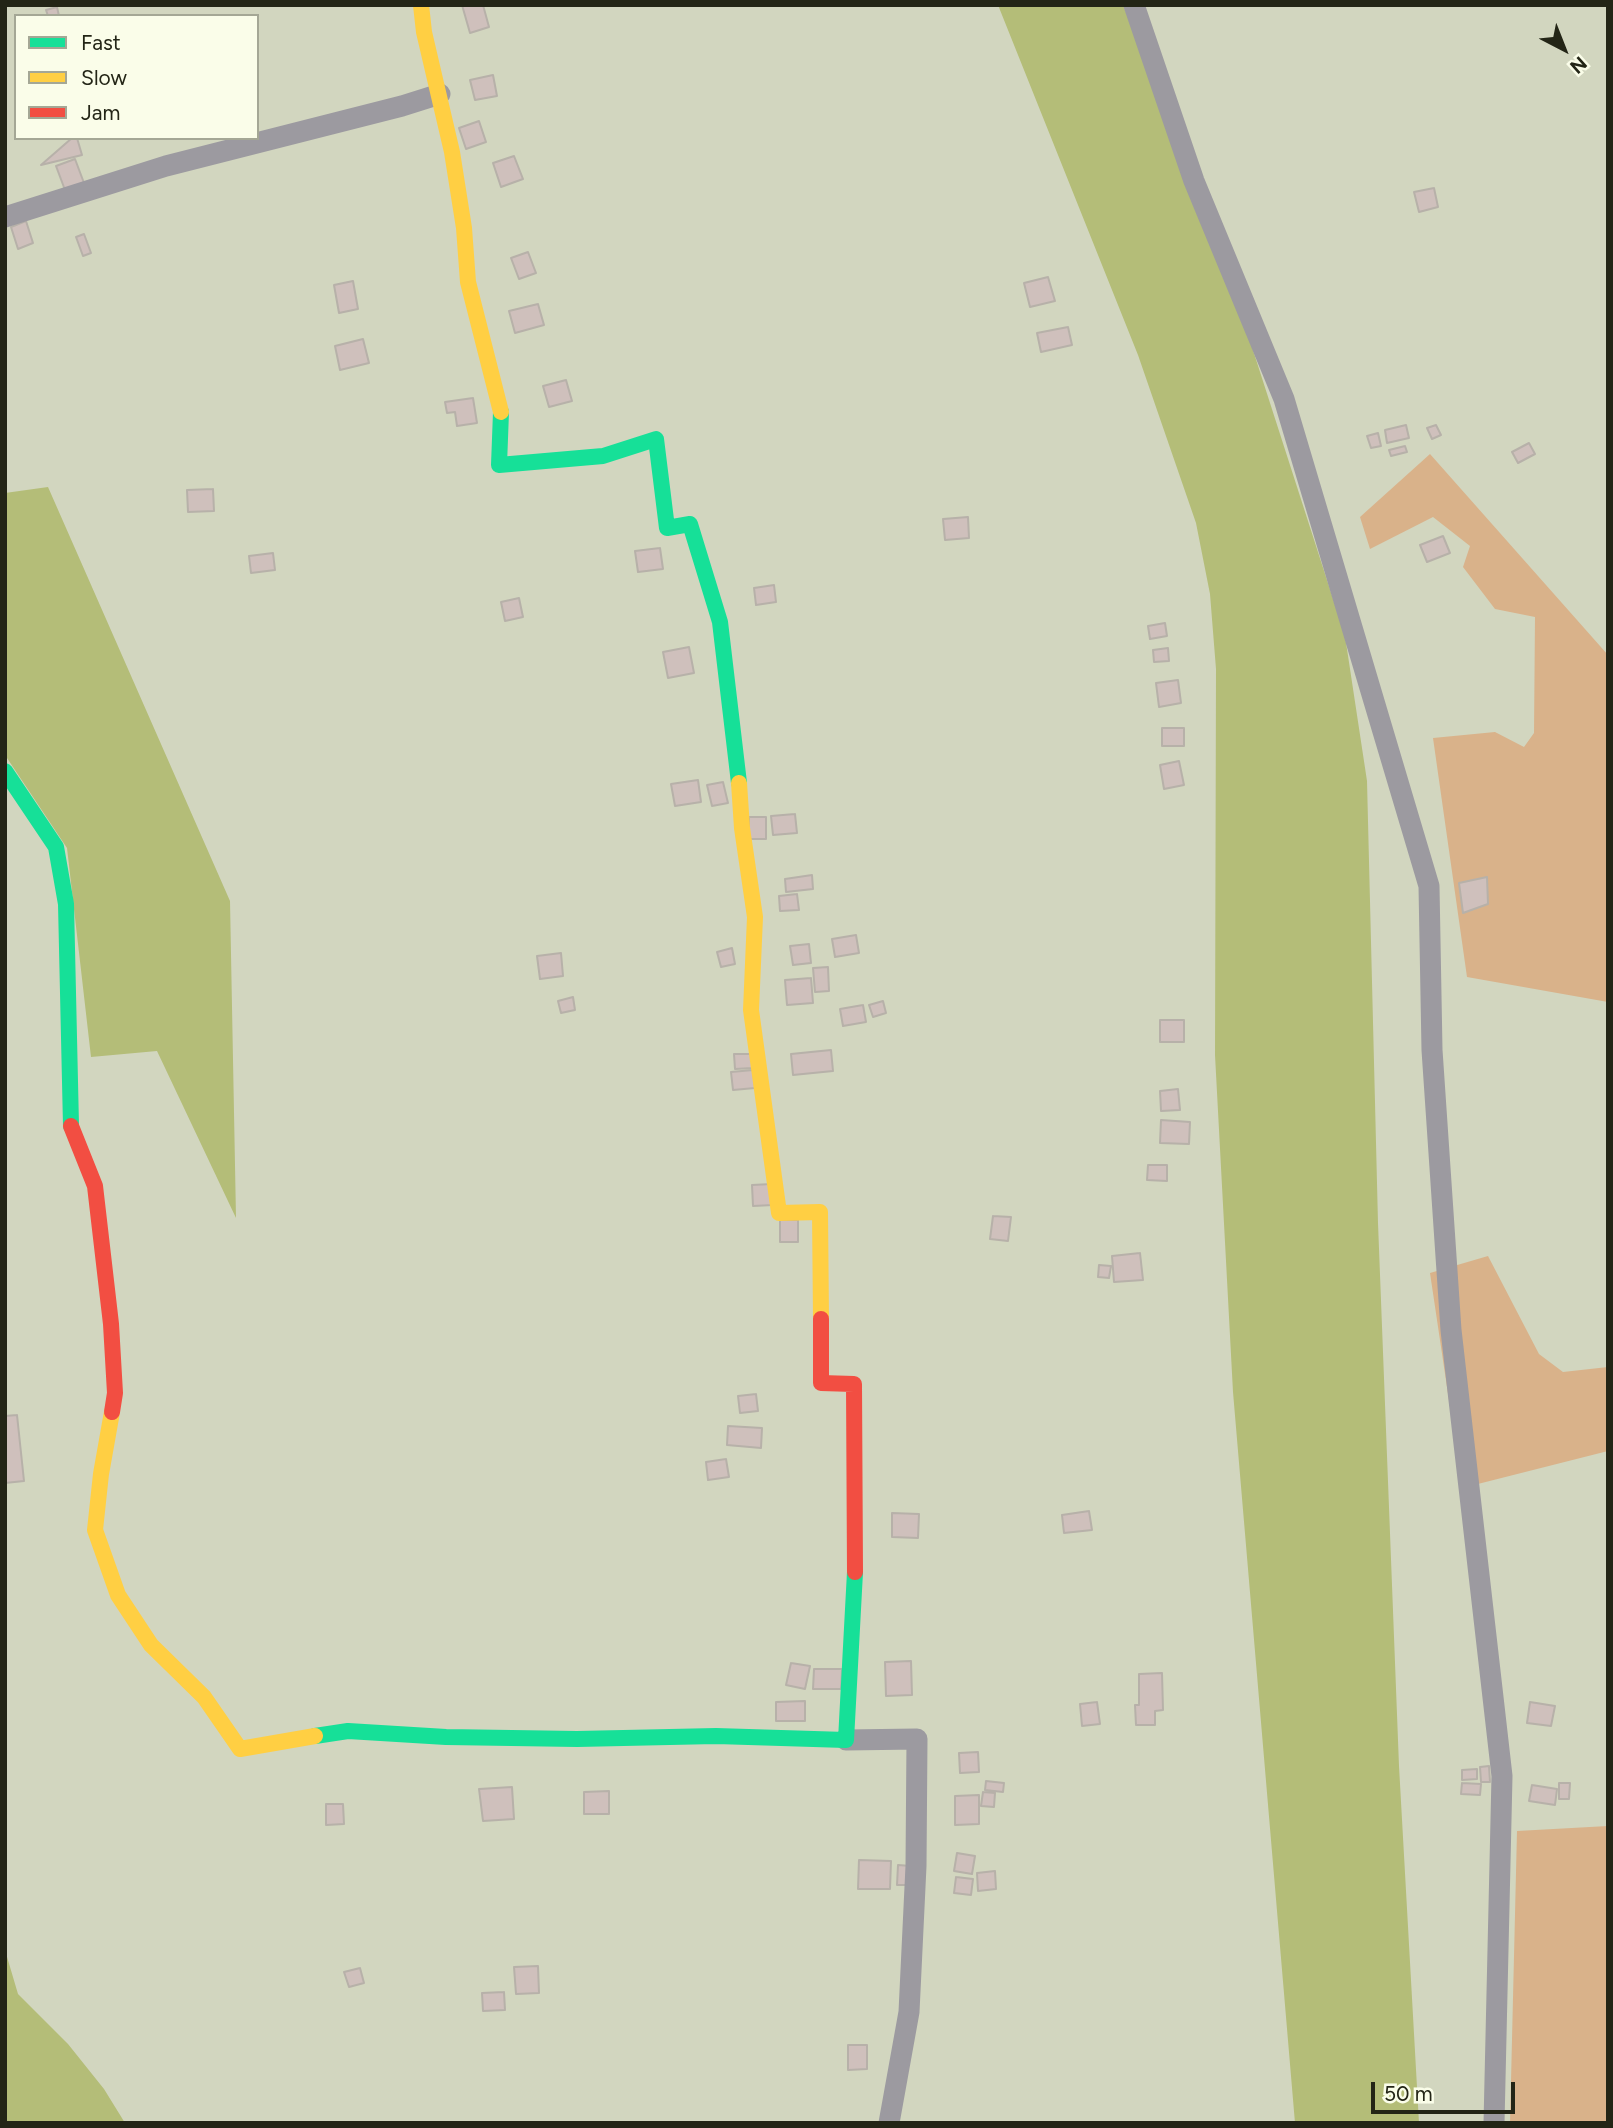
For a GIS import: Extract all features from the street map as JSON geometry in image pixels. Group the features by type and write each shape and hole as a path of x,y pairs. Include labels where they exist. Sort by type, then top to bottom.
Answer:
{"street":[{"path":"421,5 424,32 440,94 464,228 468,282 501,409 499,465 604,456 656,439 667,528 690,524 720,622 738,760 742,828 755,917 751,1010 779,1213 820,1212 821,1383 854,1384 855,1596 846,1740"},
{"path":"1134,5 1194,181 1284,399 1429,886 1432,1050 1451,1330 1502,1776 1494,2123"},
{"path":"5,217 166,166 440,94"},
{"path":"5,772 57,847 66,904 70,1124 95,1186 111,1325 115,1393 101,1474 95,1530 118,1595 131,1615 151,1645 204,1697 240,1749 348,1731 446,1737 577,1739 716,1736 917,1739 916,1866 909,2012 890,2123"}],"shaded area":[{"path":"998,5 1123,5 1223,257 1345,636 1367,781 1378,1223 1399,1766 1419,2123 1295,2123 1233,1392 1215,1055 1216,669 1210,594 1196,523 1138,355"},
{"path":"1430,454 1608,655 1608,1002 1467,977 1433,738 1495,732 1524,747 1534,733 1535,617 1495,609 1463,567 1470,546 1433,517 1370,549 1360,517"},
{"path":"48,487 230,901 236,1218 157,1051 91,1057 67,848 5,755 5,493"},
{"path":"1488,1256 1539,1354 1563,1372 1608,1367 1608,1451 1462,1488 1430,1273"},
{"path":"1608,1826 1608,2123 1510,2123 1517,1831"},
{"path":"5,1950 18,1994 68,2044 104,2089 125,2123 5,2123"}],"building":[{"path":"462,5 483,5 489,27 470,33"},
{"path":"57,7 59,14 47,14 46,10"},
{"path":"493,75 497,96 475,100 470,80"},
{"path":"479,121 486,142 466,149 459,128"},
{"path":"70,140 78,140 82,155 41,165"},
{"path":"514,156 523,179 501,187 493,163"},
{"path":"75,159 84,183 65,190 56,166"},
{"path":"1434,188 1438,207 1419,212 1414,192"},
{"path":"26,221 33,243 18,249 11,227"},
{"path":"84,234 91,253 83,256 76,237"},
{"path":"528,252 536,273 519,279 511,258"},
{"path":"1048,277 1055,301 1030,307 1024,283"},
{"path":"353,281 358,309 339,313 334,285"},
{"path":"538,304 544,325 515,333 509,311"},
{"path":"1068,327 1072,345 1041,352 1037,333"},
{"path":"363,339 369,363 340,370 335,346"},
{"path":"566,380 572,401 549,407 543,386"},
{"path":"473,398 477,423 457,426 455,412 447,413 445,402"},
{"path":"1406,425 1409,438 1387,443 1385,430"},
{"path":"1436,425 1441,435 1432,439 1427,428"},
{"path":"1378,433 1381,446 1371,448 1367,436"},
{"path":"1529,443 1535,454 1518,463 1512,452"},
{"path":"1405,446 1407,452 1391,456 1389,450"},
{"path":"213,489 214,511 188,512 187,490"},
{"path":"968,517 969,538 945,540 943,519"},
{"path":"1443,536 1450,553 1427,562 1420,545"},
{"path":"660,548 663,569 638,572 635,551"},
{"path":"273,553 275,570 251,573 249,556"},
{"path":"774,585 776,602 756,605 754,588"},
{"path":"519,598 523,617 505,621 501,602"},
{"path":"1165,623 1167,636 1150,639 1148,626"},
{"path":"689,647 694,673 668,678 663,652"},
{"path":"1168,648 1169,661 1154,662 1153,650"},
{"path":"1178,680 1181,703 1159,707 1156,683"},
{"path":"1162,728 1184,728 1184,746 1162,746"},
{"path":"1179,761 1184,785 1164,789 1160,765"},
{"path":"698,780 701,802 675,806 671,784"},
{"path":"723,782 728,803 712,806 707,785"},
{"path":"795,814 797,833 773,835 771,816"},
{"path":"749,817 766,817 766,839 749,839"},
{"path":"812,875 813,889 786,892 785,879"},
{"path":"1487,877 1488,904 1463,913 1459,883"},
{"path":"797,894 799,910 780,911 779,896"},
{"path":"856,935 859,953 835,957 832,939"},
{"path":"809,944 811,963 793,965 790,946"},
{"path":"732,948 735,964 721,967 717,952"},
{"path":"561,953 563,976 540,979 537,956"},
{"path":"828,967 829,991 815,992 813,968"},
{"path":"811,978 813,1003 787,1005 785,980"},
{"path":"573,997 575,1010 561,1013 558,1001"},
{"path":"883,1001 886,1013 873,1017 869,1005"},
{"path":"863,1005 866,1022 843,1026 840,1009"},
{"path":"1160,1020 1184,1020 1184,1042 1160,1042"},
{"path":"831,1050 833,1071 793,1075 791,1054"},
{"path":"734,1054 752,1054 752,1068 735,1069"},
{"path":"753,1070 755,1088 733,1090 731,1072"},
{"path":"1178,1089 1180,1110 1161,1111 1160,1091"},
{"path":"1161,1120 1190,1122 1189,1144 1160,1143"},
{"path":"1148,1165 1167,1165 1167,1181 1147,1180"},
{"path":"772,1184 773,1205 753,1206 752,1185"},
{"path":"993,1216 1011,1217 1008,1241 990,1239"},
{"path":"780,1220 798,1220 798,1242 780,1242"},
{"path":"1140,1253 1143,1280 1114,1282 1112,1256"},
{"path":"1099,1265 1111,1266 1109,1278 1098,1277"},
{"path":"756,1394 758,1411 740,1413 738,1396"},
{"path":"17,1415 24,1481 5,1483 5,1416"},
{"path":"728,1426 762,1428 761,1448 727,1445"},
{"path":"726,1459 729,1477 708,1480 706,1462"},
{"path":"1089,1511 1092,1530 1064,1533 1062,1515"},
{"path":"892,1513 919,1514 918,1538 892,1537"},
{"path":"911,1661 912,1695 886,1696 885,1662"},
{"path":"791,1663 810,1666 805,1689 786,1685"},
{"path":"814,1669 842,1669 841,1689 813,1689"},
{"path":"1162,1673 1163,1710 1155,1711 1155,1725 1136,1725 1135,1705 1139,1705 1139,1674"},
{"path":"805,1701 805,1721 776,1721 776,1702"},
{"path":"1097,1702 1100,1724 1082,1726 1080,1704"},
{"path":"1530,1702 1555,1706 1551,1726 1527,1723"},
{"path":"978,1752 979,1772 960,1773 959,1753"},
{"path":"1489,1766 1490,1782 1481,1782 1480,1767"},
{"path":"1477,1769 1477,1779 1462,1780 1462,1770"},
{"path":"986,1781 1004,1783 1003,1792 985,1790"},
{"path":"1462,1783 1481,1784 1480,1795 1461,1794"},
{"path":"1559,1783 1570,1783 1569,1799 1559,1799"},
{"path":"1532,1785 1557,1789 1555,1805 1529,1801"},
{"path":"512,1787 514,1819 483,1821 479,1789"},
{"path":"609,1791 609,1814 584,1814 584,1792"},
{"path":"983,1792 995,1793 994,1807 981,1806"},
{"path":"979,1795 979,1824 955,1825 955,1796"},
{"path":"326,1804 343,1804 344,1824 326,1825"},
{"path":"957,1853 975,1856 972,1874 954,1871"},
{"path":"859,1860 891,1861 890,1889 858,1889"},
{"path":"898,1865 911,1866 911,1885 897,1885"},
{"path":"995,1871 996,1889 978,1891 977,1873"},
{"path":"956,1877 973,1879 971,1895 954,1893"},
{"path":"538,1966 539,1993 516,1994 514,1967"},
{"path":"360,1968 364,1983 349,1987 344,1972"},
{"path":"504,1992 505,2010 483,2011 482,1993"},
{"path":"848,2045 867,2045 867,2069 848,2070"}],"traffic: fast":[{"path":"501,412 499,465 603,456 656,439 667,528 690,524 720,622 739,783"},
{"path":"5,771 56,847 66,904 71,1126"},
{"path":"315,1736 348,1731 446,1737 577,1739 716,1736 846,1740 855,1572"}],"traffic: slow":[{"path":"421,5 424,32 452,152 464,228 468,282 501,412"},
{"path":"739,783 742,828 755,917 751,1010 779,1213 820,1212 821,1319"},
{"path":"112,1412 95,1530 118,1595 151,1645 204,1697 240,1749 315,1736"}],"traffic: jam":[{"path":"71,1126 95,1186 111,1324 115,1393 112,1412"},
{"path":"821,1319 821,1383 854,1384 855,1572"}]}
